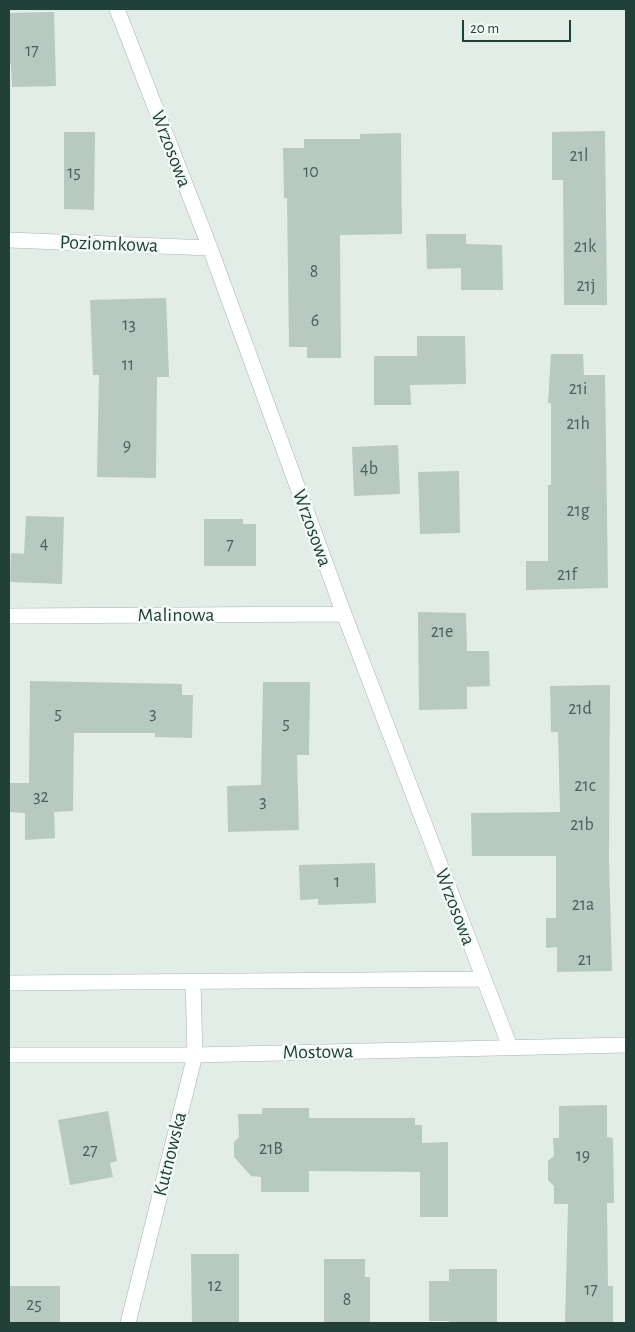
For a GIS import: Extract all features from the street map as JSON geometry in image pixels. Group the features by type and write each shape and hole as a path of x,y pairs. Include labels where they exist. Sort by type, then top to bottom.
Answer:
{"street":[{"name":"Wrzosowa","path":"117,9 210,248 344,614 482,979 510,1047"},
{"name":"Poziomkowa","path":"9,240 210,248"},
{"name":"Malinowa","path":"9,616 344,614"},
{"path":"9,982 482,979"},
{"name":"Kutnowska","path":"128,1323 195,1054 193,982"},
{"name":"Mostowa","path":"9,1055 195,1054 626,1045"}],"building":[{"path":"54,12 56,86 12,87 11,64 9,65 10,13"},
{"path":"605,131 607,305 564,305 563,180 552,180 552,132"},
{"path":"64,132 95,132 94,210 64,209"},
{"path":"401,133 402,234 340,235 341,358 307,358 307,347 289,347 287,198 284,198 283,148 304,148 304,139 360,139 360,134"},
{"path":"426,234 466,234 466,244 502,245 503,290 461,290 461,268 427,269"},
{"path":"166,298 169,377 157,377 156,478 97,477 99,375 93,375 90,300"},
{"path":"417,336 465,336 466,384 410,385 411,405 374,405 374,356 417,356"},
{"path":"551,354 583,354 584,375 605,375 608,588 526,590 526,561 548,561 548,485 551,485 551,403 548,403"},
{"path":"398,445 400,494 354,496 352,447"},
{"path":"459,471 460,533 420,534 418,472"},
{"path":"26,516 64,517 62,584 10,582 11,553 24,554"},
{"path":"204,519 243,519 243,524 256,524 256,566 204,566"},
{"path":"418,612 466,613 467,651 489,651 490,686 467,687 467,709 419,710"},
{"path":"30,681 182,684 182,695 193,695 192,738 155,737 155,733 74,733 73,811 54,812 55,838 25,840 25,813 9,812 9,783 29,783"},
{"path":"263,682 310,682 309,755 297,755 299,830 228,832 227,786 261,785"},
{"path":"610,685 609,859 612,971 557,972 557,947 546,948 546,918 556,918 556,856 472,856 471,813 560,812 558,732 551,732 550,686"},
{"path":"375,863 376,903 318,905 318,899 300,900 299,865"},
{"path":"607,1105 607,1137 613,1138 614,1203 607,1203 608,1286 613,1286 613,1323 565,1323 568,1204 554,1204 554,1186 548,1180 548,1161 554,1156 553,1138 559,1138 559,1106"},
{"path":"262,1108 309,1108 309,1118 415,1118 415,1125 422,1125 422,1143 448,1142 448,1217 420,1217 420,1172 309,1171 309,1192 261,1192 261,1177 251,1176 234,1157 234,1142 239,1137 238,1114 262,1114"},
{"path":"108,1111 117,1161 110,1163 113,1177 70,1185 58,1120"},
{"path":"191,1254 239,1254 239,1323 192,1323"},
{"path":"324,1259 365,1259 365,1277 370,1277 370,1323 324,1323"},
{"path":"449,1269 497,1269 497,1323 429,1321 429,1281 449,1281"},
{"path":"9,1286 60,1286 60,1323 9,1323"}]}
